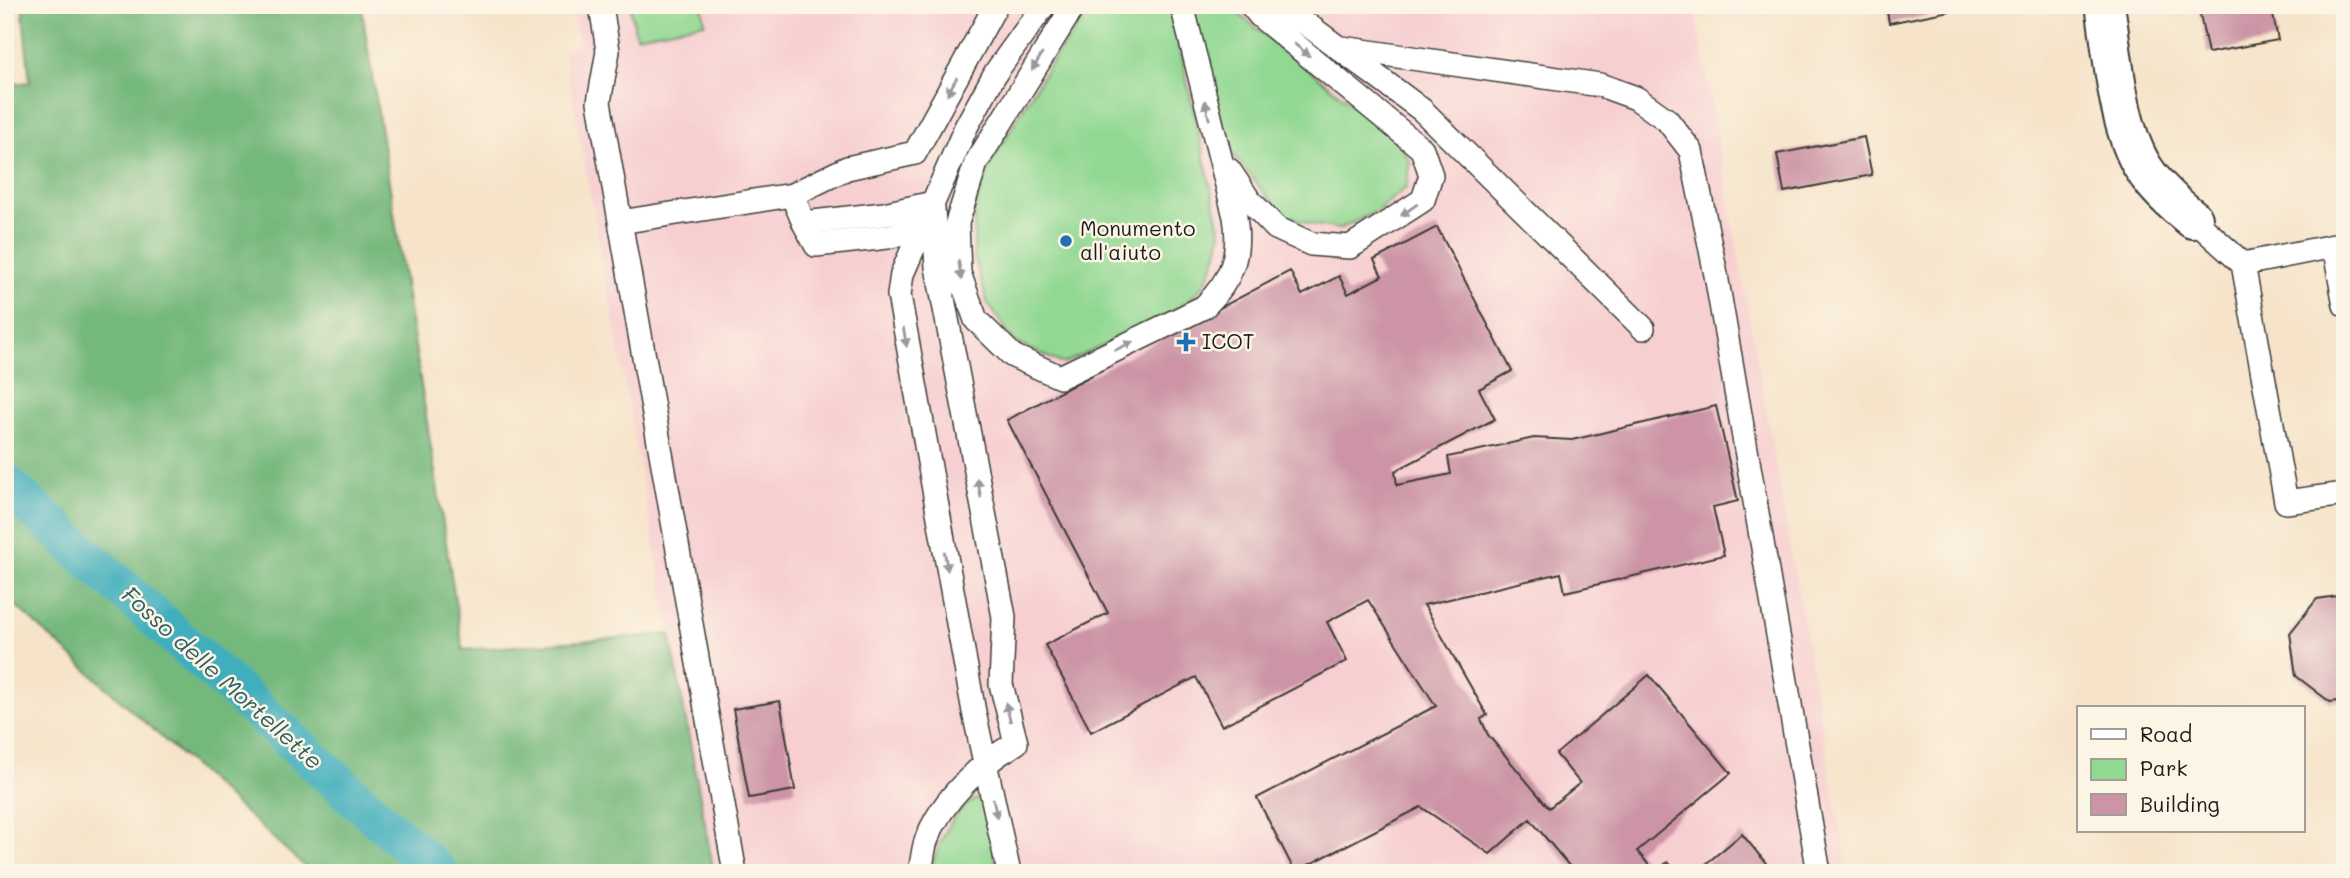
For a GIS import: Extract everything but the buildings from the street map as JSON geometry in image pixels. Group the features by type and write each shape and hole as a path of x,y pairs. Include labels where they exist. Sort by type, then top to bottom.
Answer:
{"street":[{"path":"2105,5 2126,122 2136,152 2151,180 2193,219"}],"lane":[{"path":"601,5 608,51 598,102 735,873"},
{"path":"620,222 792,195 847,168 915,153 996,5"},
{"path":"1009,873 985,761 899,295 902,274 966,127 996,72 1044,5"},
{"path":"1074,5 976,163 957,223 959,273 976,320 1013,356 1060,377 1204,307 1223,289 1234,267 1239,242 1182,5"},
{"path":"1217,153 1249,200 1276,228 1311,244 1350,247 1412,210 1423,200 1429,188 1430,167 1422,149 1259,16 1251,5"},
{"path":"1282,5 1422,110 1643,328"},
{"path":"1342,48 1600,85 1636,98 1667,120 1690,151 1716,275 1819,873"},
{"path":"792,195 817,246 888,237 922,228"},
{"path":"804,223 884,214 933,203"},
{"path":"920,873 926,841 946,806 985,761 1016,743 1001,684 1004,617 937,267 933,203"},
{"path":"2193,219 2243,264 2286,502 2345,494"},
{"path":"2243,264 2334,246 2345,305"}],"shaded area":[{"name":"ICOT","path":"571,5 1694,5 1848,873 714,873 564,51 580,46"}],"green space":[{"path":"22,5 361,5 463,650 670,634 714,873 312,873 5,596 5,85 30,82"},
{"path":"630,5 702,5 705,23 636,36"},
{"path":"1094,5 1170,5 1221,233 1210,272 1193,296 1160,319 1063,364 1015,342 987,302 974,256 975,207 992,161 1046,70"},
{"path":"1195,5 1227,5 1395,138 1410,161 1406,188 1375,212 1339,229 1310,224 1282,214 1228,148 1193,11"},
{"path":"979,798 985,802 998,873 929,873 953,819 969,803"}],"waterway":[{"name":"Fosso delle Mortellette","path":"5,483 439,873"}],"place":[{"name":"Monumento all'aiuto","path":"1066,241"},
{"name":"ICOT","path":"1186,342"}]}
